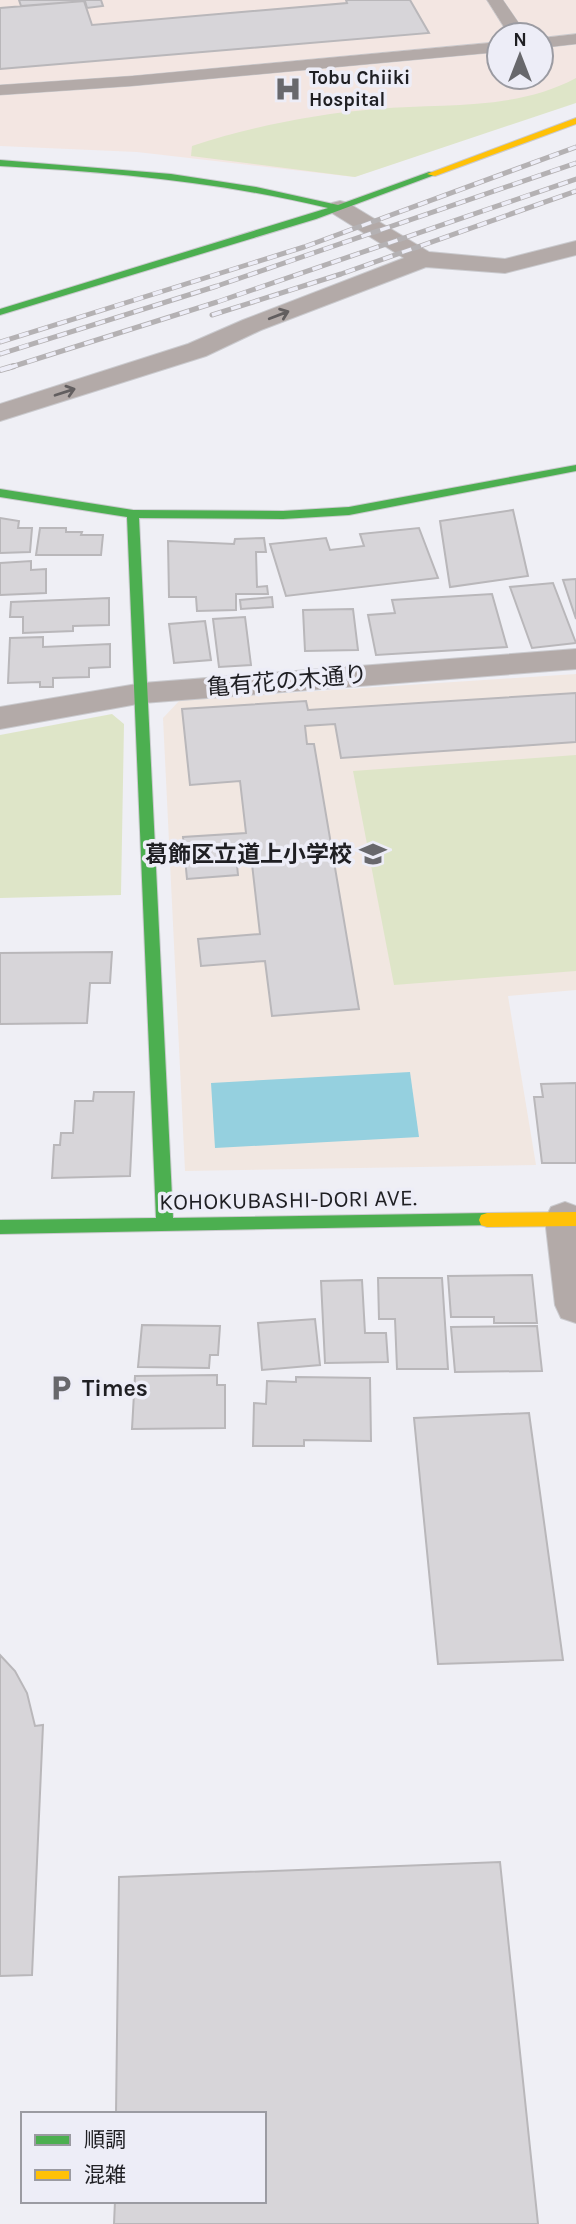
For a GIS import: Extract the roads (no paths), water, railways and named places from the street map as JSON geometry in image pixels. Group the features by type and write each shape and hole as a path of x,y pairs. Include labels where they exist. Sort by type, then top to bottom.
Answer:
{"street":[{"path":"0,312 340,208 576,121"},
{"path":"0,163 163,174 307,198 340,208 423,259"},
{"path":"0,413 197,351 252,325 423,259 505,266 576,248"},
{"path":"0,493 133,514 283,515 349,511 576,468"},
{"path":"133,514 165,1225"},
{"name":"亀有花の木通り","path":"0,718 143,693 576,659"},
{"path":"570,1219 576,1305"},
{"name":"KOHOKUBASHI-DORI AVE.","path":"0,1227 570,1219"}],"lane":[{"path":"495,0 509,21"},
{"path":"555,41 576,39"},
{"path":"0,90 142,80 485,48"}],"water":[{"path":"410,1072 419,1137 215,1148 211,1083"}],"railway":[{"path":"0,342 304,247 576,147"},
{"path":"0,354 217,286 576,163"},
{"path":"8,368 217,302 576,179"},
{"path":"212,315 341,274 576,191"},
{"path":"0,370 14,366"}],"place":[{"name":"Tobu Chiiki Hospital","path":"288,89"},
{"name":"葛飾区立道上小学校","path":"373,854"},
{"name":"Times","path":"61,1388"}]}
